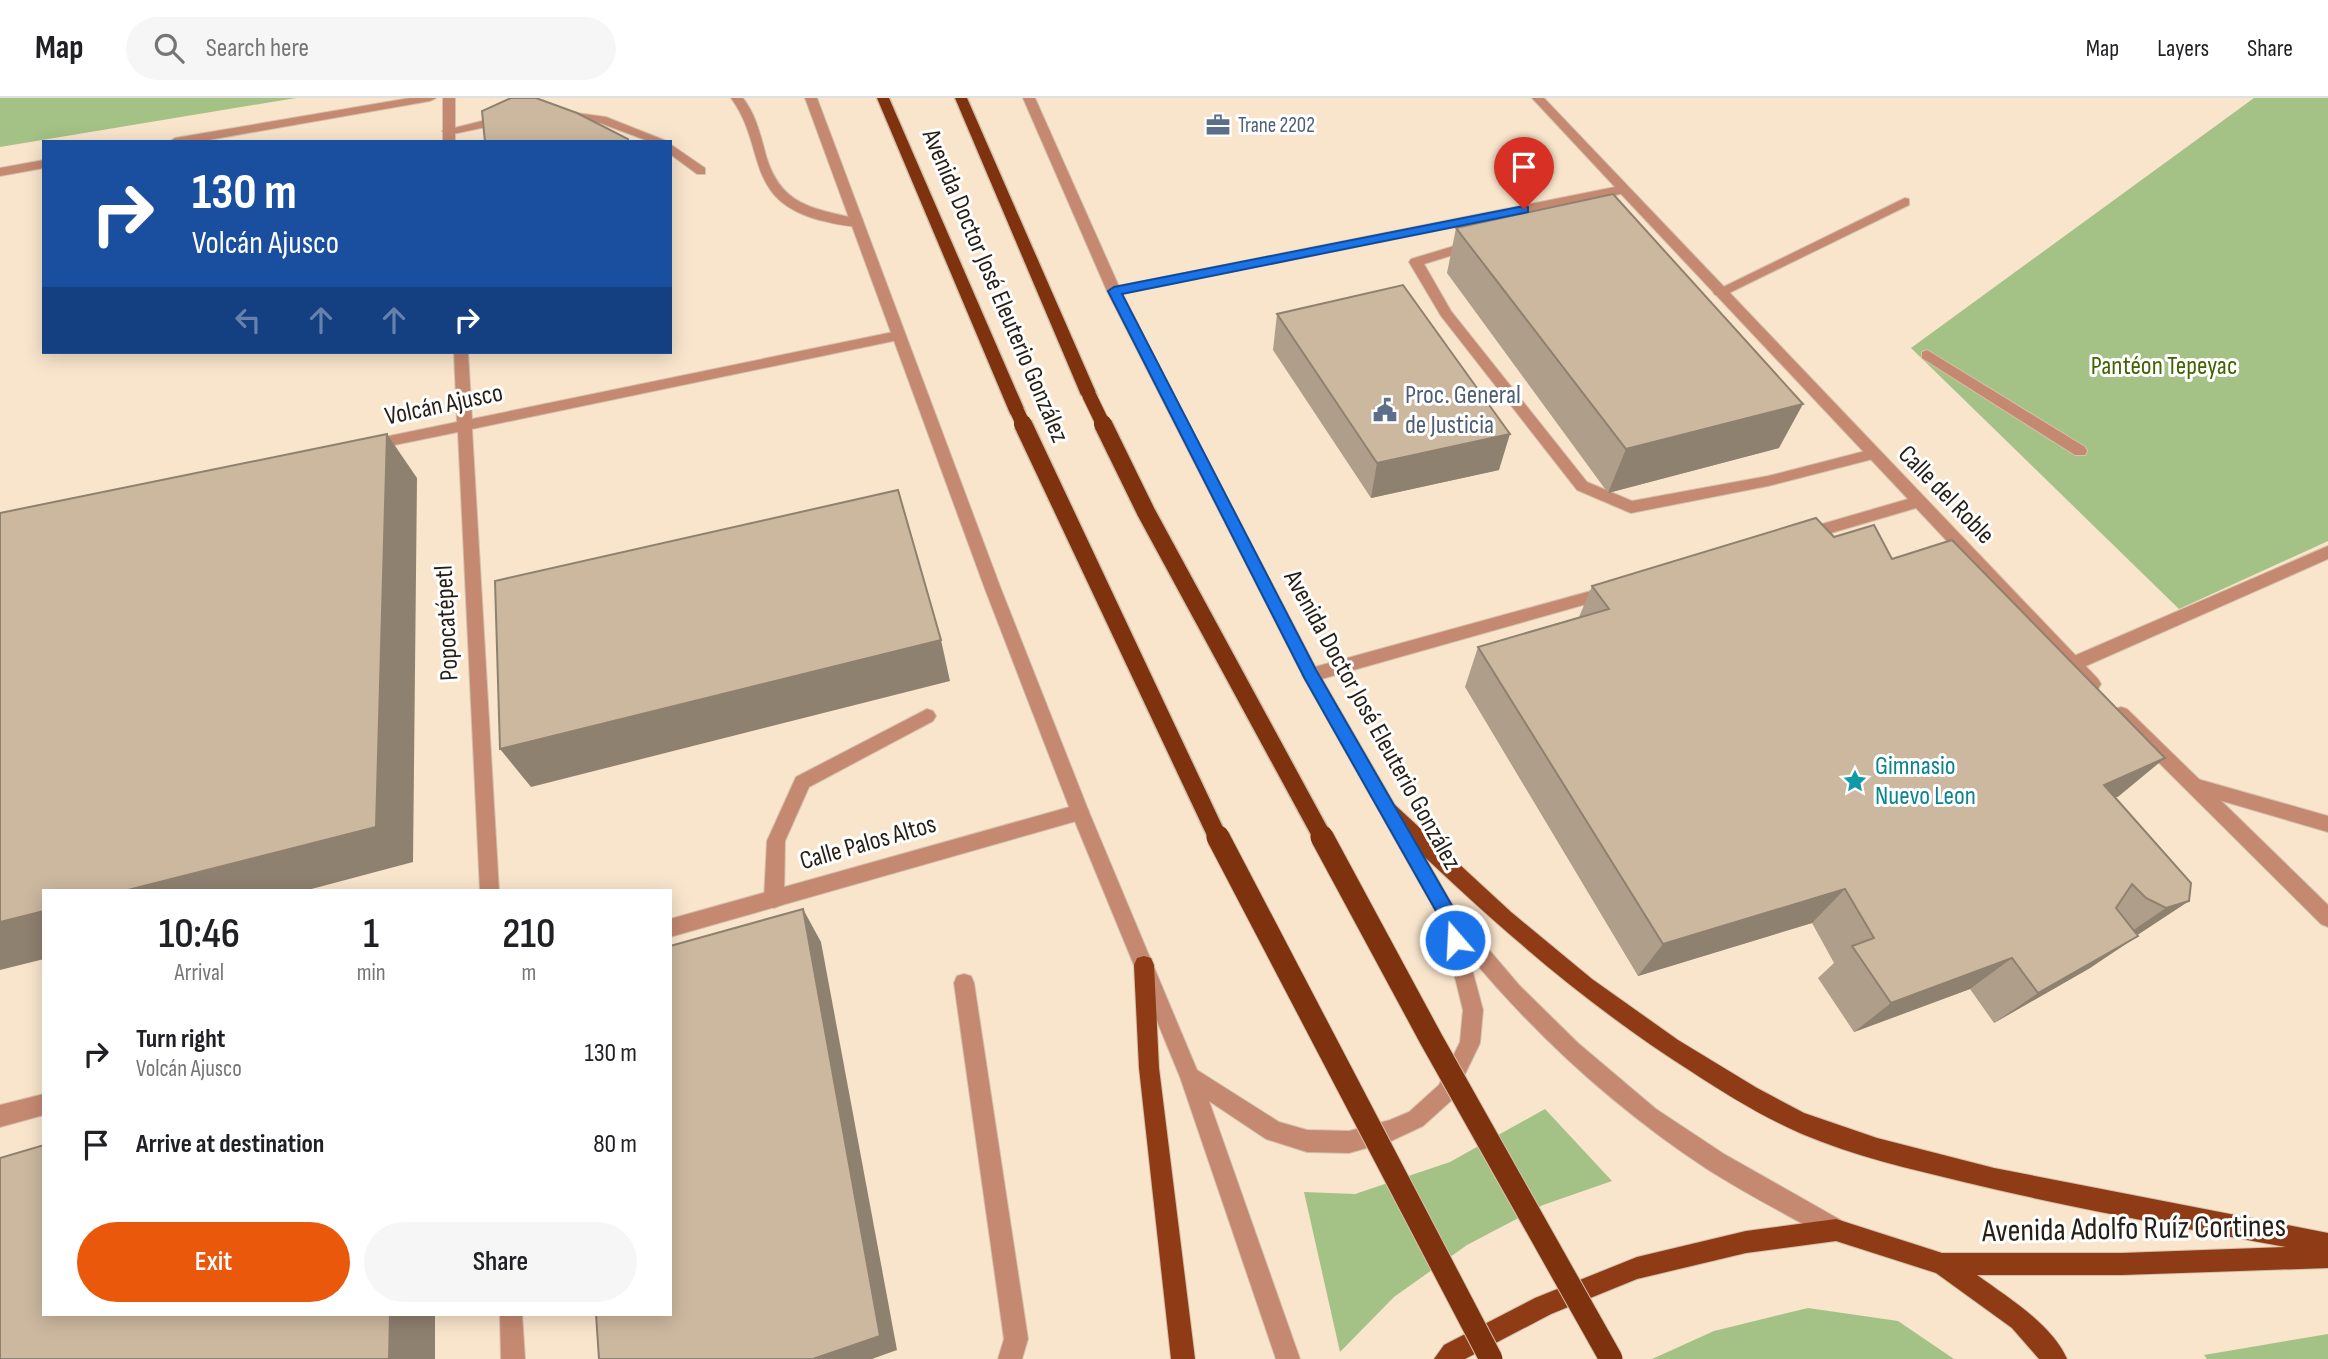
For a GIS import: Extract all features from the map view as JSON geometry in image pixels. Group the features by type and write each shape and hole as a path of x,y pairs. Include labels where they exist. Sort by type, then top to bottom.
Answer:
{"highway":[{"name":"Avenida Doctor José Eleuterio González","path":"883,98 1017,411 1222,846 1491,1359"},
{"name":"Avenida Doctor José Eleuterio González","path":"961,98 1089,395 1146,512 1418,1015 1611,1359"}],"main road":[{"path":"1389,811 1490,906 1558,965 1611,1005 1672,1049 1750,1096 1809,1126 1900,1155 2072,1197 2328,1244"},
{"path":"1144,965 1149,1068 1183,1359"},
{"path":"1446,1359 1452,1353 1543,1306 1637,1268 1746,1242 1836,1230 1942,1264 2020,1320 2055,1359"},
{"name":"Avenida Adolfo Ruíz Cortines","path":"1942,1264 2122,1264 2328,1257"}],"street":[{"path":"187,140 430,98"},
{"path":"449,98 449,137 522,117"},
{"path":"737,98 749,113 769,178 789,204 813,216 858,223"},
{"path":"811,98 898,336 1080,812 1190,1077 1256,1262 1287,1359"},
{"name":"Avenida Doctor José Eleuterio González","path":"1029,98 1114,291 1311,675 1449,916 1522,1001 1571,1050 1649,1116 1716,1162 1836,1230"},
{"name":"Calle del Roble","path":"1538,98 1626,189 1634,206 1720,292 2073,664 2328,918"},
{"path":"544,115 602,120 657,140"},
{"path":"672,149 701,171"},
{"path":"0,172 42,164"},
{"path":"1114,291 1626,189"},
{"path":"1720,292 1905,202"},
{"path":"1488,239 1416,261 1446,313 1582,486 1631,507 1768,481 1872,454"},
{"name":"Volcán Ajusco","path":"355,448 898,336"},
{"name":"Popocatépetl","path":"461,354 490,889"},
{"path":"1927,355 2080,451"},
{"path":"1784,541 1918,502"},
{"path":"2073,664 2328,552"},
{"path":"1311,675 1624,588"},
{"path":"774,899 776,841 802,782 927,716"},
{"path":"2194,786 2328,824"},
{"name":"Calle Palos Altos","path":"672,927 1080,812"},
{"path":"1190,1077 1274,1131 1307,1142 1349,1142 1391,1130 1416,1119 1446,1092 1470,1043 1473,1010 1449,916"},
{"path":"964,983 1016,1339 1010,1359"},
{"path":"0,1116 42,1105"},
{"path":"511,1316 513,1359"}],"green space":[{"path":"0,98 296,98 42,140 0,147"},
{"name":"Pantéon Tepeyac","path":"2254,98 2328,98 2328,541 2179,609 1911,348"},
{"path":"1545,1109 1612,1181 1543,1205 1467,1245 1394,1297 1340,1352 1304,1192 1355,1194 1450,1162"},
{"path":"1808,1308 1898,1321 1954,1359 1652,1359 1714,1331"},
{"path":"2328,1334 2328,1359 2207,1359 2204,1355"}],"building":[{"path":"511,98 536,98 577,113 628,140 485,140 482,111"},
{"path":"1613,194 1803,404 1626,449 1456,228"},
{"name":"Proc. General de Justicia","path":"1403,285 1510,434 1377,463 1277,314"},
{"path":"387,434 376,827 132,889 42,889 42,912 0,922 0,513"},
{"path":"898,490 941,640 500,749 495,581"},
{"path":"1816,518 1834,537 1874,525 1892,559 1952,540 2165,758 2104,785 2191,883 2189,901 2166,908 2146,898 2132,884 2116,908 2138,936 2038,993 2012,958 1891,1003 1852,946 1874,938 1845,889 1663,944 1478,647 1609,609 1592,586"},
{"path":"803,909 880,1336 813,1359 599,1359 596,1316 672,1316 672,945"},
{"path":"42,1146 42,1316 390,1316 389,1359 0,1359 0,1158"}],"place":[{"name":"Trane 2202","path":"1218,125"},
{"name":"Proc. General de Justicia","path":"1385,410"},
{"name":"Gimnasio Nuevo Leon","path":"1855,781"}],"route":[{"path":"1455,940 1449,916 1311,675 1114,291 1524,209"}]}
